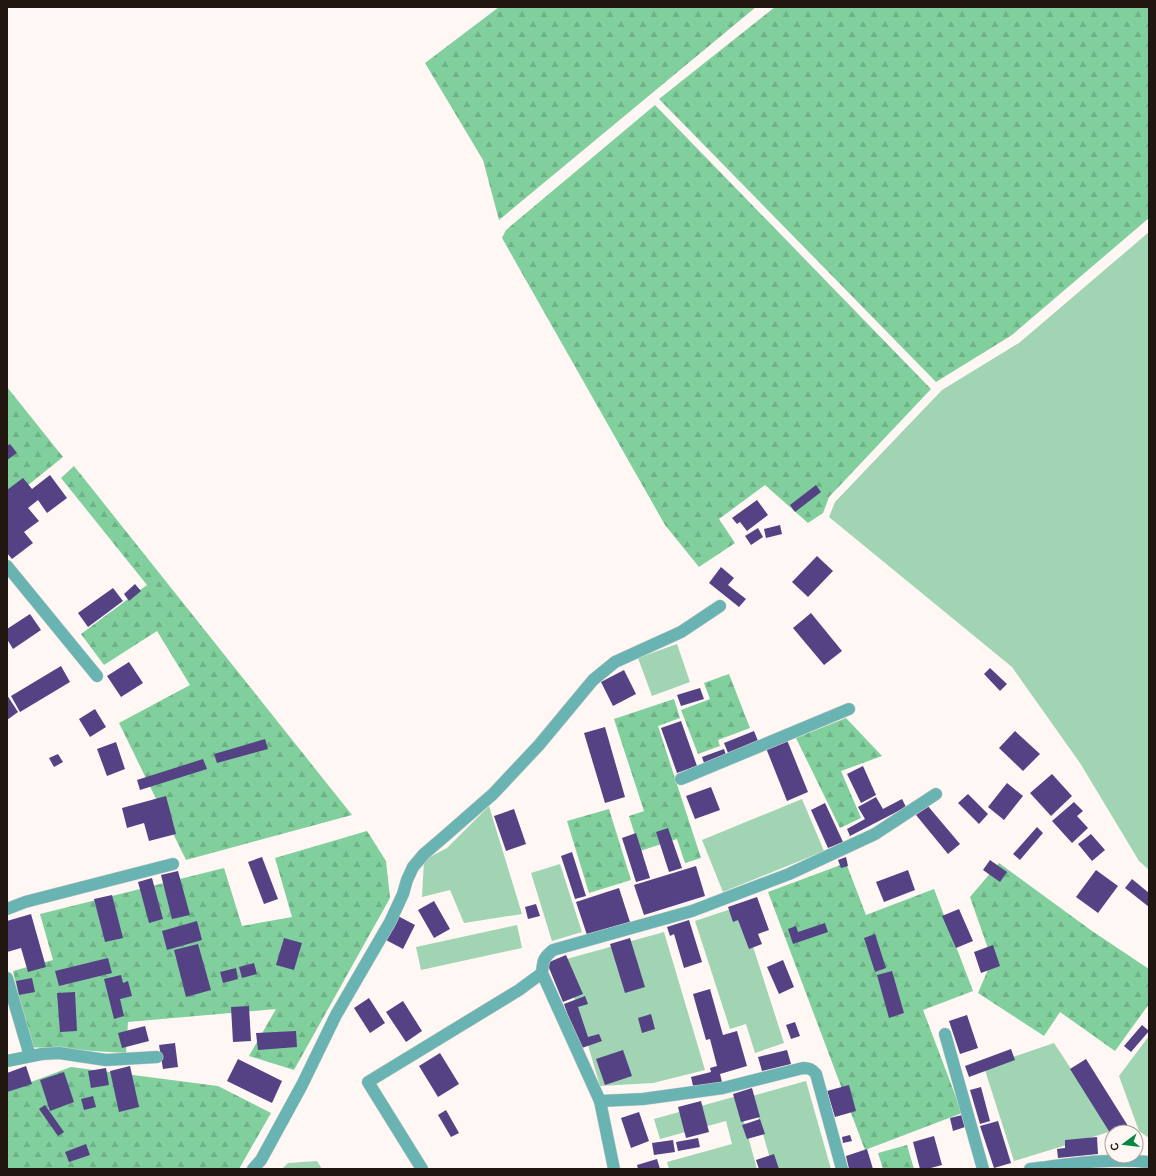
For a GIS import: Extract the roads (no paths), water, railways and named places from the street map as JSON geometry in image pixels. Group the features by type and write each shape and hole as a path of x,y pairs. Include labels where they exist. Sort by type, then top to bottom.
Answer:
{"street":[{"path":"7,566 97,676"},
{"path":"253,1169 262,1160 302,1085 336,1015 390,922 413,867 420,858 493,794 539,745 593,680 615,662 681,632 720,606"},
{"path":"681,780 849,709"},
{"path":"614,1169 600,1101 542,973 542,963 545,957 553,950 692,911 789,874 875,834 936,794"},
{"path":"7,909 25,902 172,864"},
{"path":"422,1169 368,1082 519,990 542,973"},
{"path":"7,978 30,1056"},
{"path":"946,1034 983,1169"},
{"path":"7,1061 42,1054 59,1053 106,1060 157,1057"},
{"path":"600,1101 643,1099 723,1088 803,1068 809,1068 816,1074 842,1169"},
{"path":"1030,1169 1091,1161 1131,1160 1149,1162"}]}
